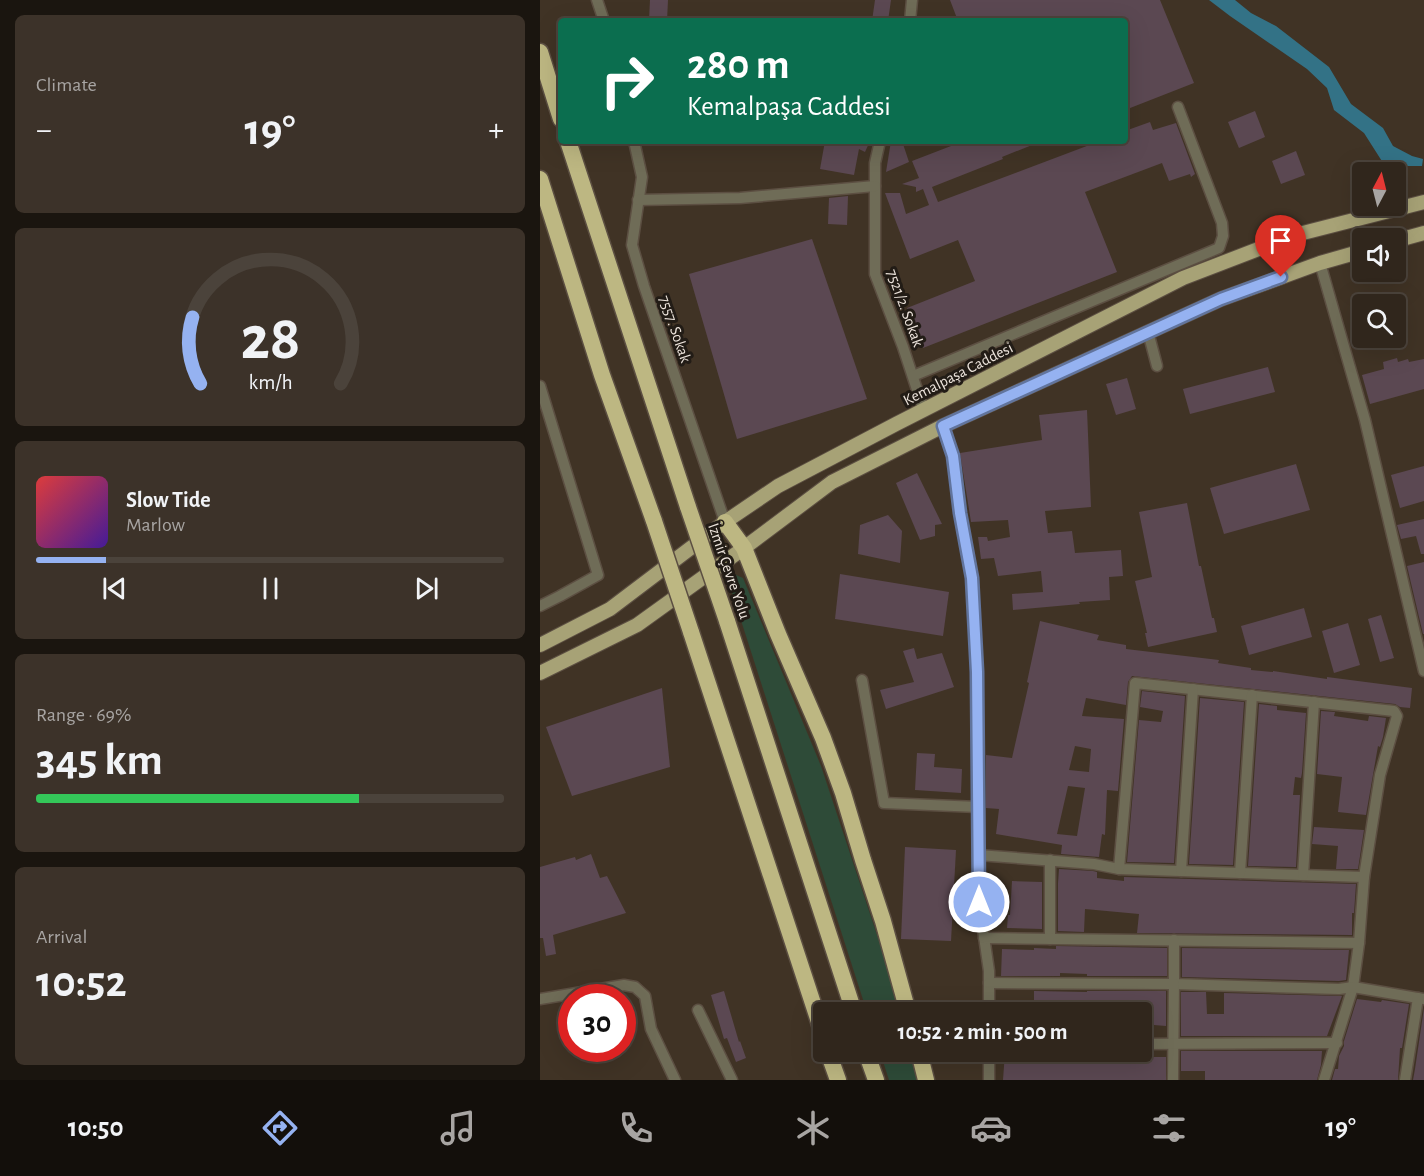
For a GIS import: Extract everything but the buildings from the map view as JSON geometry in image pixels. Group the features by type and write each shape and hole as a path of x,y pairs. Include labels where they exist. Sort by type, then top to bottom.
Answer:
{"highway":[{"path":"540,52 558,109"},
{"name":"İzmir Çevre Yolu","path":"569,144 851,1002"},
{"path":"540,179 602,375 654,521 813,1003"},
{"path":"725,522 744,548 823,738 883,921 905,1002"},
{"path":"832,1062 838,1080"},
{"path":"870,1062 876,1080"},
{"path":"922,1062 926,1080"}],"main road":[{"name":"Kemalpaşa Caddesi","path":"540,645 610,609 725,522 778,486 1183,278 1295,235 1424,202"},
{"path":"1406,238 1424,233"},
{"path":"540,673 637,625 832,482 943,426 1221,299 1352,254"}],"street":[{"path":"597,0 603,18"},
{"path":"910,18 912,0"},
{"path":"913,376 1219,248 1223,236 1222,224 1178,107"},
{"name":"7557. Sokak","path":"635,144 642,177 632,245 725,522"},
{"name":"7521/2. Sokak","path":"879,144 874,163 875,274 924,411"},
{"path":"638,200 740,198 874,186"},
{"path":"1320,263 1365,420 1424,670"},
{"path":"1148,332 1157,366"},
{"path":"540,386 598,575 540,606"},
{"path":"943,426 953,456 960,513 972,578 977,672 979,902 989,971 989,1002"},
{"path":"861,680 884,803 978,807"},
{"path":"1119,869 1135,682 1394,711 1397,716 1380,775 1364,877 1353,987 1324,1080"},
{"path":"1181,871 1192,689"},
{"path":"1240,873 1251,695"},
{"path":"1303,875 1314,702"},
{"path":"978,855 1094,864 1119,869 1364,877"},
{"path":"1050,860 1050,939"},
{"path":"984,938 1359,943"},
{"path":"1173,1080 1174,940"},
{"path":"989,983 1174,984 1339,989 1353,987 1421,998 1405,1080"},
{"path":"540,999 624,985 635,987 645,996 651,1029 675,1080"},
{"path":"698,1010 732,1080"},
{"path":"1152,1044 1336,1043"},
{"path":"989,1062 989,1080"}],"green space":[{"path":"734,574 743,578 821,766 897,1002 864,1002 727,577"},
{"path":"883,1062 912,1062 917,1080 889,1080"}],"water":[{"path":"1209,0 1235,0 1251,13 1276,26 1329,67 1351,104 1383,128 1393,146 1423,159 1422,166 1406,166 1406,162 1382,162 1364,133 1334,110 1327,88 1307,69"}],"route":[{"path":"979,902 977,672 972,578 960,513 953,456 943,426 1221,299 1281,277"}]}
